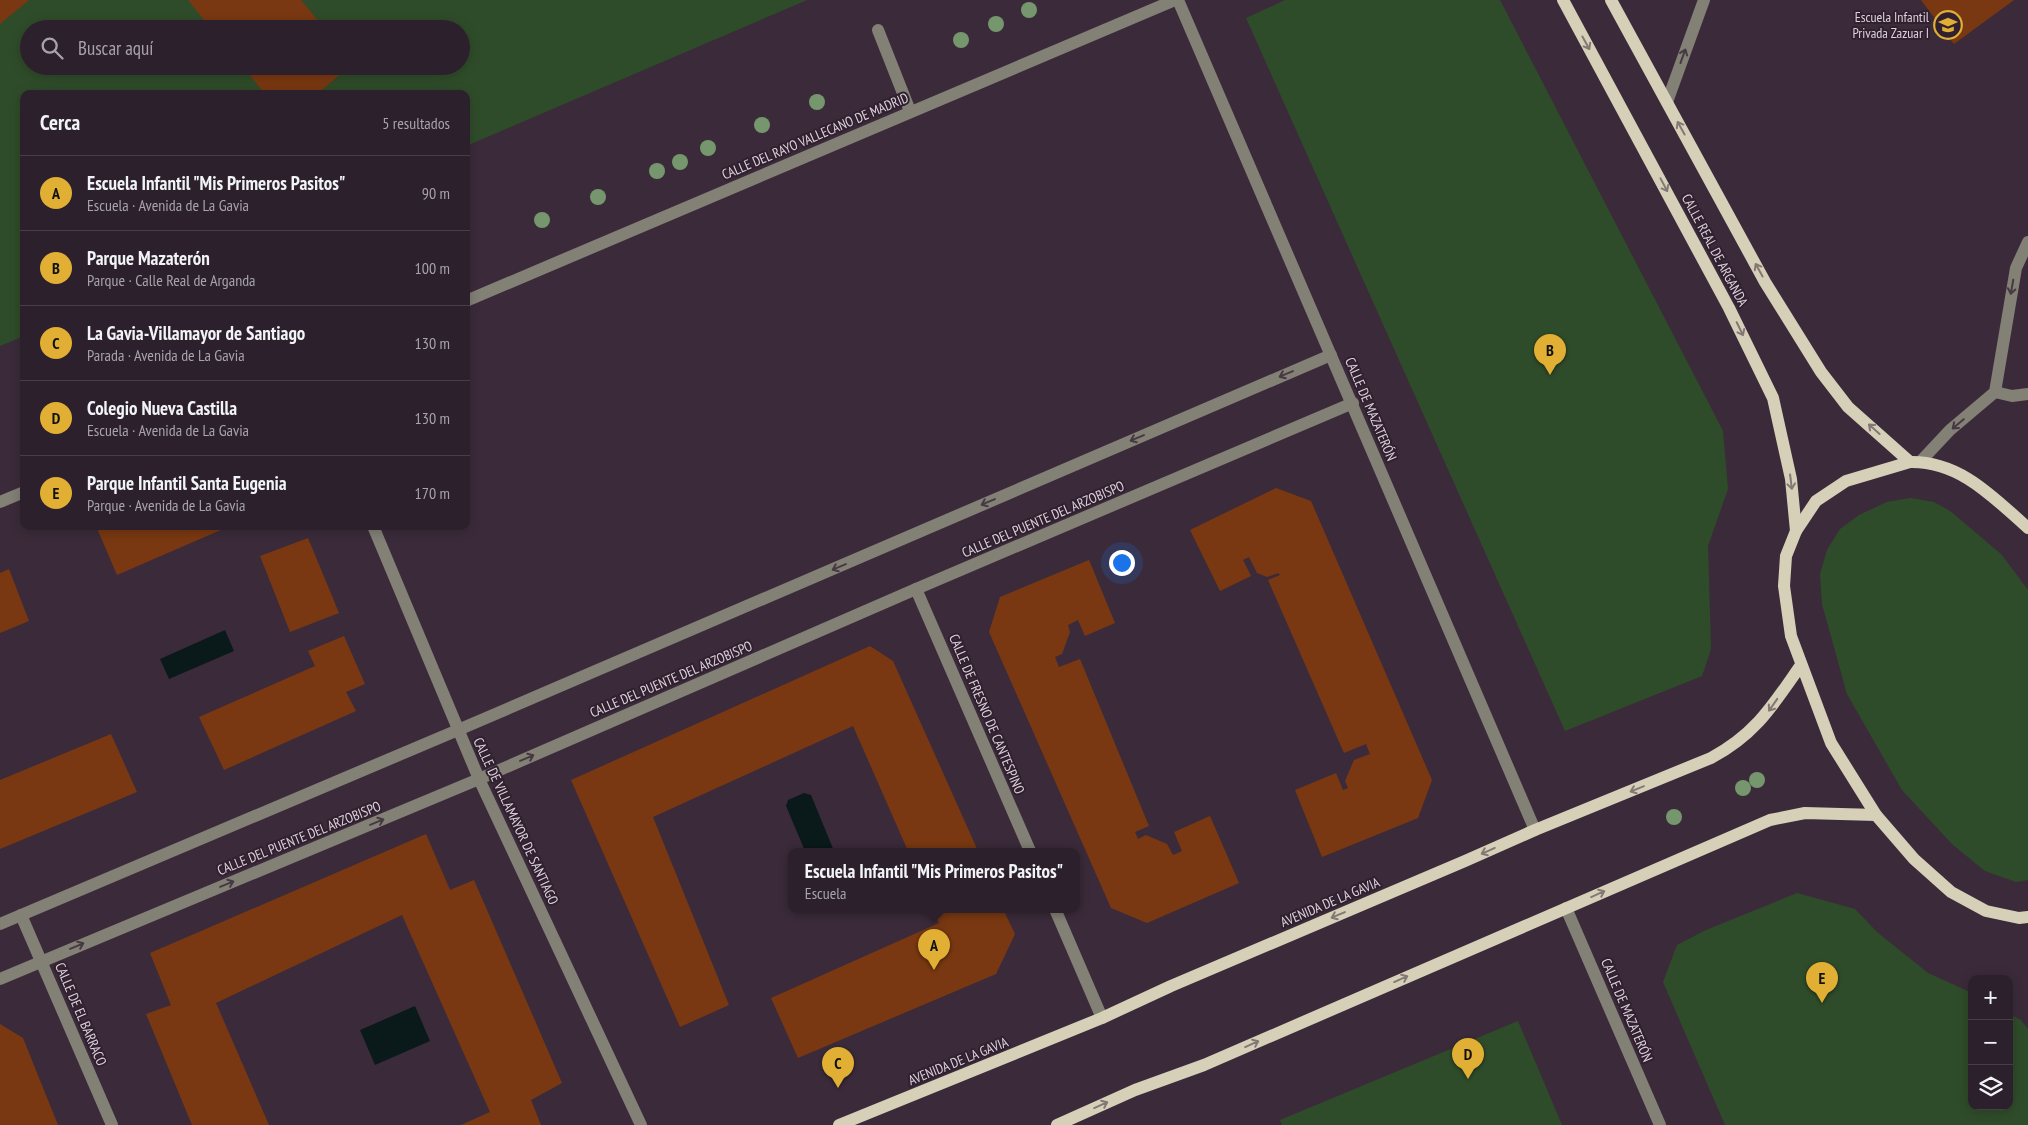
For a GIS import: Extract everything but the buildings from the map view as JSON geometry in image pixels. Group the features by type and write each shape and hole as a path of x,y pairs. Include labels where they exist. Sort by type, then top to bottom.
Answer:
{"main road":[{"name":"CALLE REAL DE ARGANDA","path":"1563,0 1729,308 1773,398 1791,479 1796,531"},
{"name":"CALLE REAL DE ARGANDA","path":"1611,0 1765,282 1822,372 1848,406 1915,462"},
{"path":"2025,920 1986,911 1951,892 1914,859 1876,815 1831,743 1791,636 1784,586 1786,556 1796,531 1816,501 1846,481 1915,462 1956,471 1978,484 2028,528"},
{"name":"AVENIDA DE LA GAVIA","path":"839,1125 1102,1018 1171,986 1535,830 1698,764 1729,748 1746,736 1764,718 1802,666"},
{"path":"1057,1125 1135,1090 1204,1066 1770,820 1804,814 1876,815"}],"street":[{"name":"CALLE DEL RAYO VALLECANO DE MADRID","path":"470,299 910,111 1177,0"},
{"name":"CALLE DE MAZATERÓN","path":"1177,0 1353,403 1535,830"},
{"path":"1667,102 1704,0"},
{"path":"878,30 910,111"},
{"path":"1915,462 1995,392 2016,268 2028,242"},
{"path":"0,924 458,730 1331,355"},
{"path":"1995,392 2012,396 2028,394"},
{"name":"CALLE DEL PUENTE DEL ARZOBISPO","path":"0,979 479,779 916,589 1353,403"},
{"path":"0,502 20,494"},
{"name":"CALLE DE VILLAMAYOR DE SANTIAGO","path":"375,530 479,779 640,1125"},
{"name":"CALLE DE FRESNO DE CANTESPINO","path":"916,589 1029,848"},
{"name":"CALLE DE MAZATERÓN","path":"1566,908 1660,1125"},
{"path":"1057,913 1102,1018"},
{"name":"CALLE DE EL BARRACO","path":"21,915 112,1125"}],"green space":[{"path":"0,0 807,0 470,144 470,90 20,90 20,338 0,346"},
{"path":"1285,0 1500,0 1723,431 1728,489 1708,546 1711,649 1702,676 1565,731 1246,18"},
{"path":"1910,498 1934,502 1950,511 2001,554 2028,590 2028,880 2016,882 1985,871 1952,844 1902,790 1847,694 1822,604 1820,574 1827,550 1840,529 1859,515 1887,502"},
{"path":"1797,893 1855,909 1877,932 1928,973 1968,991 1968,1110 2013,1110 2013,1016 2021,1020 2028,1029 2028,1125 1725,1125 1663,982 1677,945 1706,930"},
{"path":"1518,1021 1562,1125 1282,1125 1280,1120"}],"shaded area":[{"path":"225,630 234,651 169,679 160,659"},
{"path":"804,793 811,795 833,848 804,848 786,806 788,800"},
{"path":"415,1006 430,1041 375,1065 360,1030"}],"place":[{"name":"Escuela Infantil Privada Zazuar I","path":"1948,25"},
{"name":"Parque Mazaterón","path":"1550,375"},
{"name":"Escuela Infantil \"Mis Primeros Pasitos\"","path":"934,970"},
{"name":"Parque Infantil Santa Eugenia","path":"1822,1003"},
{"name":"Colegio Nueva Castilla","path":"1468,1079"},
{"name":"La Gavia-Villamayor de Santiago","path":"838,1088"}]}
